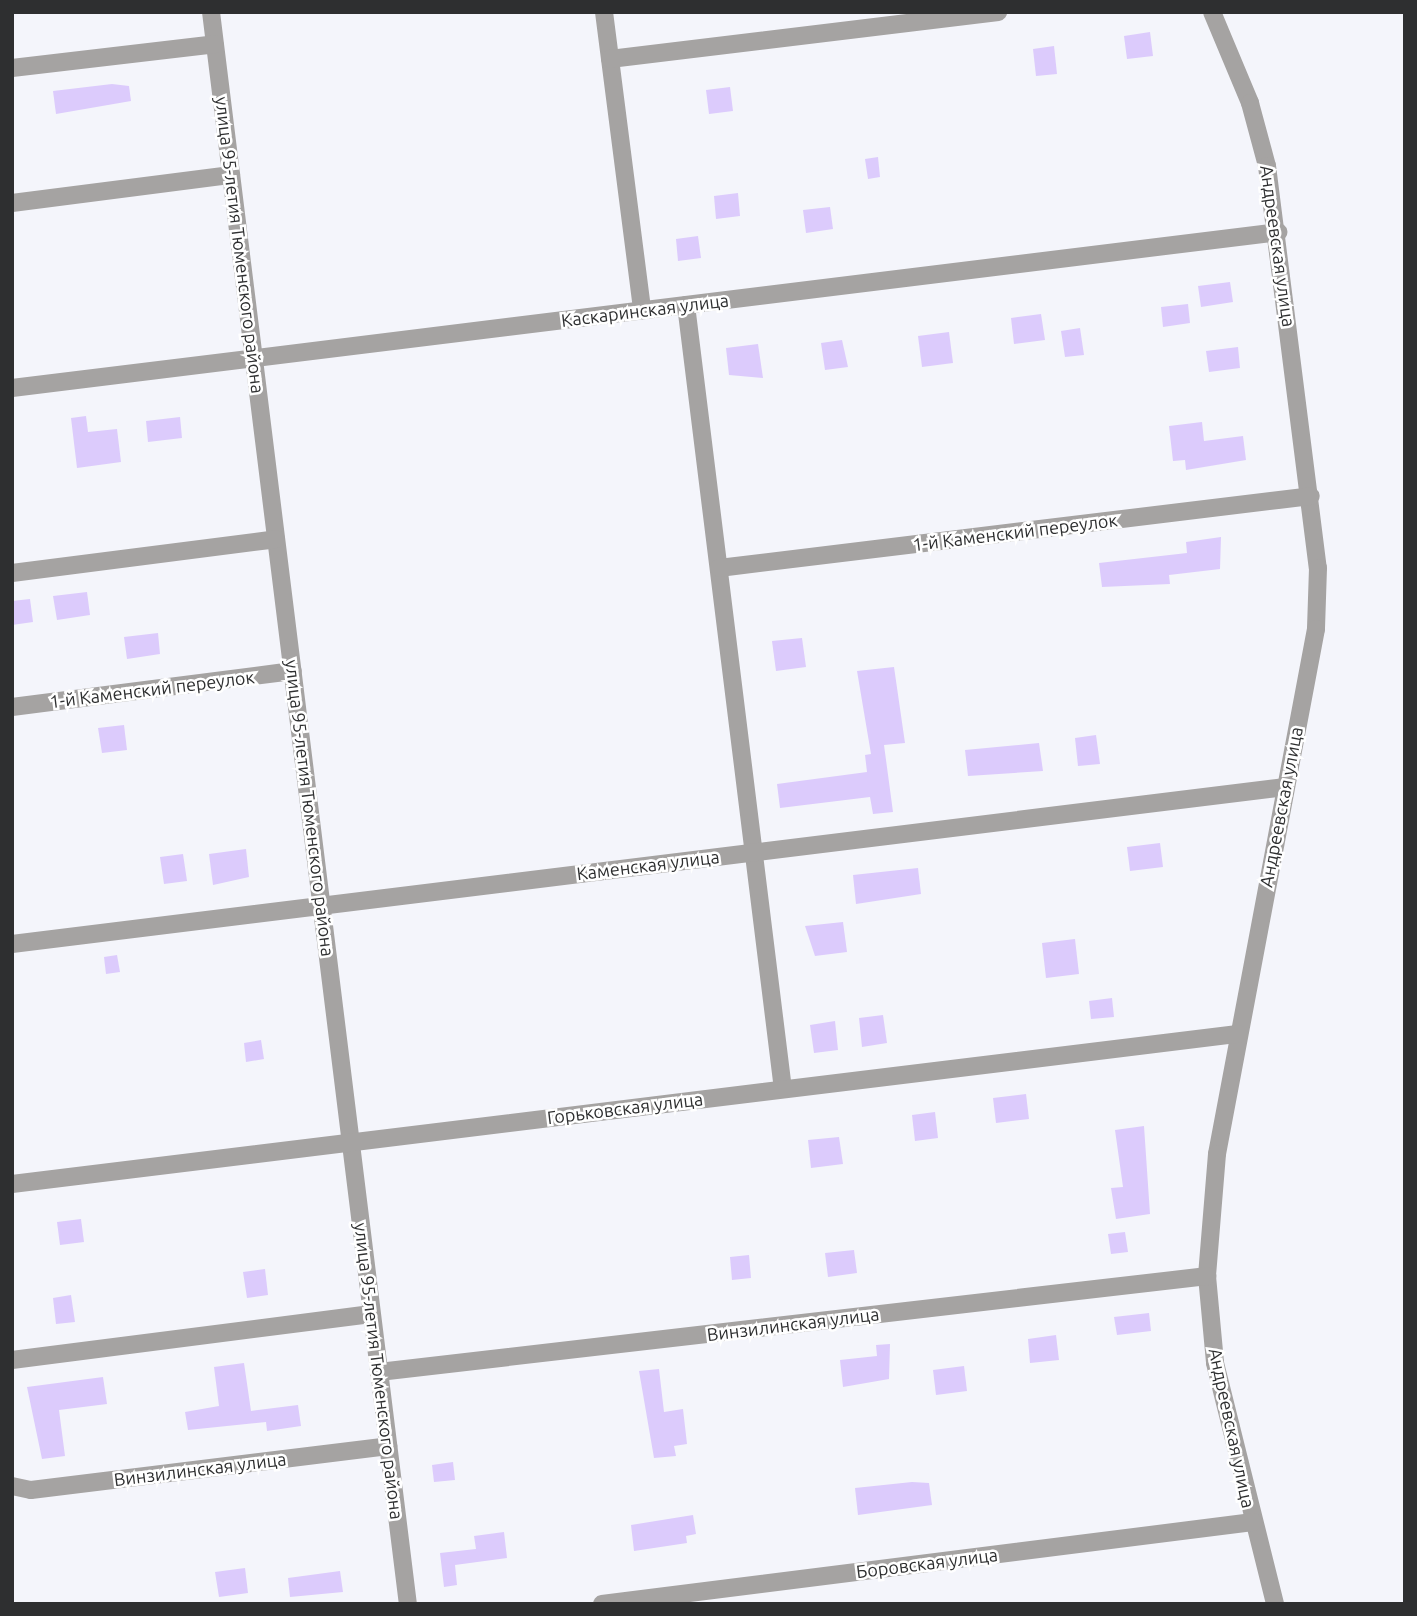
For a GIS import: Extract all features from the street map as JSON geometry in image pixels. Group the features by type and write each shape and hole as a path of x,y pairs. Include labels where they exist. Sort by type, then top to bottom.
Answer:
{"street":[{"name":"улица 95-летия Тюменского района","path":"211,12 408,1604"},
{"path":"604,12 642,310"},
{"path":"610,59 998,12"},
{"name":"Андреевская улица","path":"1212,12 1250,103 1278,232 1311,496 1316,629 1217,1154 1207,1276 1215,1363 1275,1604"},
{"path":"12,68 215,44"},
{"path":"12,203 231,175"},
{"name":"Каскаринская улица","path":"12,388 1278,232"},
{"path":"686,305 783,1089"},
{"name":"1-й Каменский переулок","path":"719,568 1311,496"},
{"path":"12,573 276,539"},
{"name":"1-й Каменский переулок","path":"12,707 293,671"},
{"name":"Каменская улица","path":"12,944 1285,787"},
{"name":"Горьковская улица","path":"12,1184 1238,1034"},
{"name":"Винзилинская улица","path":"379,1373 1207,1276"},
{"path":"12,1360 371,1314"},
{"name":"Винзилинская улица","path":"12,1486 30,1490 388,1446"},
{"name":"Боровская улица","path":"602,1604 1253,1522"}],"building":[{"path":"1150,32 1153,56 1127,59 1124,36"},
{"path":"1054,46 1057,74 1036,76 1033,49"},
{"path":"112,84 129,86 131,101 56,114 53,91"},
{"path":"730,87 733,111 709,114 706,90"},
{"path":"878,157 880,177 868,179 865,159"},
{"path":"738,193 740,216 716,219 714,196"},
{"path":"830,207 833,229 806,233 803,210"},
{"path":"698,236 701,258 678,261 676,239"},
{"path":"1230,282 1233,302 1201,307 1198,286"},
{"path":"1188,304 1190,323 1163,327 1161,307"},
{"path":"1041,314 1045,340 1014,344 1011,318"},
{"path":"1080,328 1084,355 1065,357 1061,331"},
{"path":"949,332 953,363 922,367 918,336"},
{"path":"842,340 848,367 825,370 821,343"},
{"path":"758,344 763,378 729,375 726,348"},
{"path":"1238,347 1240,368 1209,372 1206,351"},
{"path":"86,416 88,432 117,429 121,462 77,468 71,418"},
{"path":"180,417 182,438 148,442 146,421"},
{"path":"1202,422 1204,441 1243,436 1246,460 1186,470 1185,460 1173,461 1169,426"},
{"path":"1221,537 1220,569 1169,575 1170,584 1102,587 1099,563 1187,553 1186,542"},
{"path":"87,592 90,615 57,620 53,596"},
{"path":"30,599 33,622 12,625 12,601"},
{"path":"158,633 160,654 127,659 124,637"},
{"path":"802,638 806,667 776,671 772,641"},
{"path":"894,667 905,743 884,745 893,812 873,814 870,797 780,808 777,784 867,772 865,755 871,754 857,671"},
{"path":"124,725 127,750 102,753 98,728"},
{"path":"1096,735 1100,764 1078,766 1075,738"},
{"path":"1039,743 1043,771 968,776 965,750"},
{"path":"1160,843 1163,867 1130,871 1127,847"},
{"path":"246,849 249,877 213,885 209,854"},
{"path":"183,854 187,881 164,884 160,857"},
{"path":"918,868 921,894 856,904 853,875"},
{"path":"843,922 847,952 815,956 805,926"},
{"path":"1075,939 1079,974 1046,978 1042,943"},
{"path":"117,955 120,972 106,974 104,957"},
{"path":"1112,998 1114,1017 1091,1019 1089,1001"},
{"path":"883,1015 887,1043 862,1047 859,1018"},
{"path":"835,1021 838,1050 814,1053 810,1025"},
{"path":"261,1040 264,1059 246,1062 244,1043"},
{"path":"1026,1094 1029,1119 996,1123 993,1098"},
{"path":"935,1112 938,1138 915,1141 912,1115"},
{"path":"1144,1126 1150,1214 1116,1219 1111,1188 1123,1187 1115,1130"},
{"path":"839,1137 843,1164 811,1168 808,1140"},
{"path":"81,1219 84,1242 60,1245 57,1222"},
{"path":"1125,1232 1128,1252 1111,1254 1108,1234"},
{"path":"854,1250 857,1273 828,1277 825,1253"},
{"path":"749,1255 751,1278 732,1280 730,1257"},
{"path":"265,1269 268,1295 247,1298 243,1272"},
{"path":"71,1295 75,1322 56,1324 53,1298"},
{"path":"1149,1313 1151,1331 1117,1335 1114,1317"},
{"path":"1056,1335 1059,1360 1030,1363 1028,1339"},
{"path":"890,1344 889,1379 843,1387 840,1360 877,1356 876,1345"},
{"path":"244,1363 251,1411 298,1405 301,1426 267,1431 266,1422 188,1430 185,1412 219,1406 214,1367"},
{"path":"964,1366 967,1391 936,1395 933,1370"},
{"path":"659,1369 664,1412 683,1409 687,1444 674,1446 676,1456 654,1458 639,1371"},
{"path":"103,1377 107,1404 59,1410 65,1456 42,1459 27,1387"},
{"path":"453,1462 455,1480 434,1482 432,1465"},
{"path":"912,1482 929,1483 932,1505 858,1515 855,1488"},
{"path":"693,1515 696,1534 686,1536 687,1543 634,1551 631,1525"},
{"path":"504,1532 507,1558 455,1565 457,1585 444,1587 440,1553 476,1549 474,1536"},
{"path":"245,1568 248,1593 219,1597 215,1572"},
{"path":"340,1571 343,1592 290,1597 288,1578"}]}
